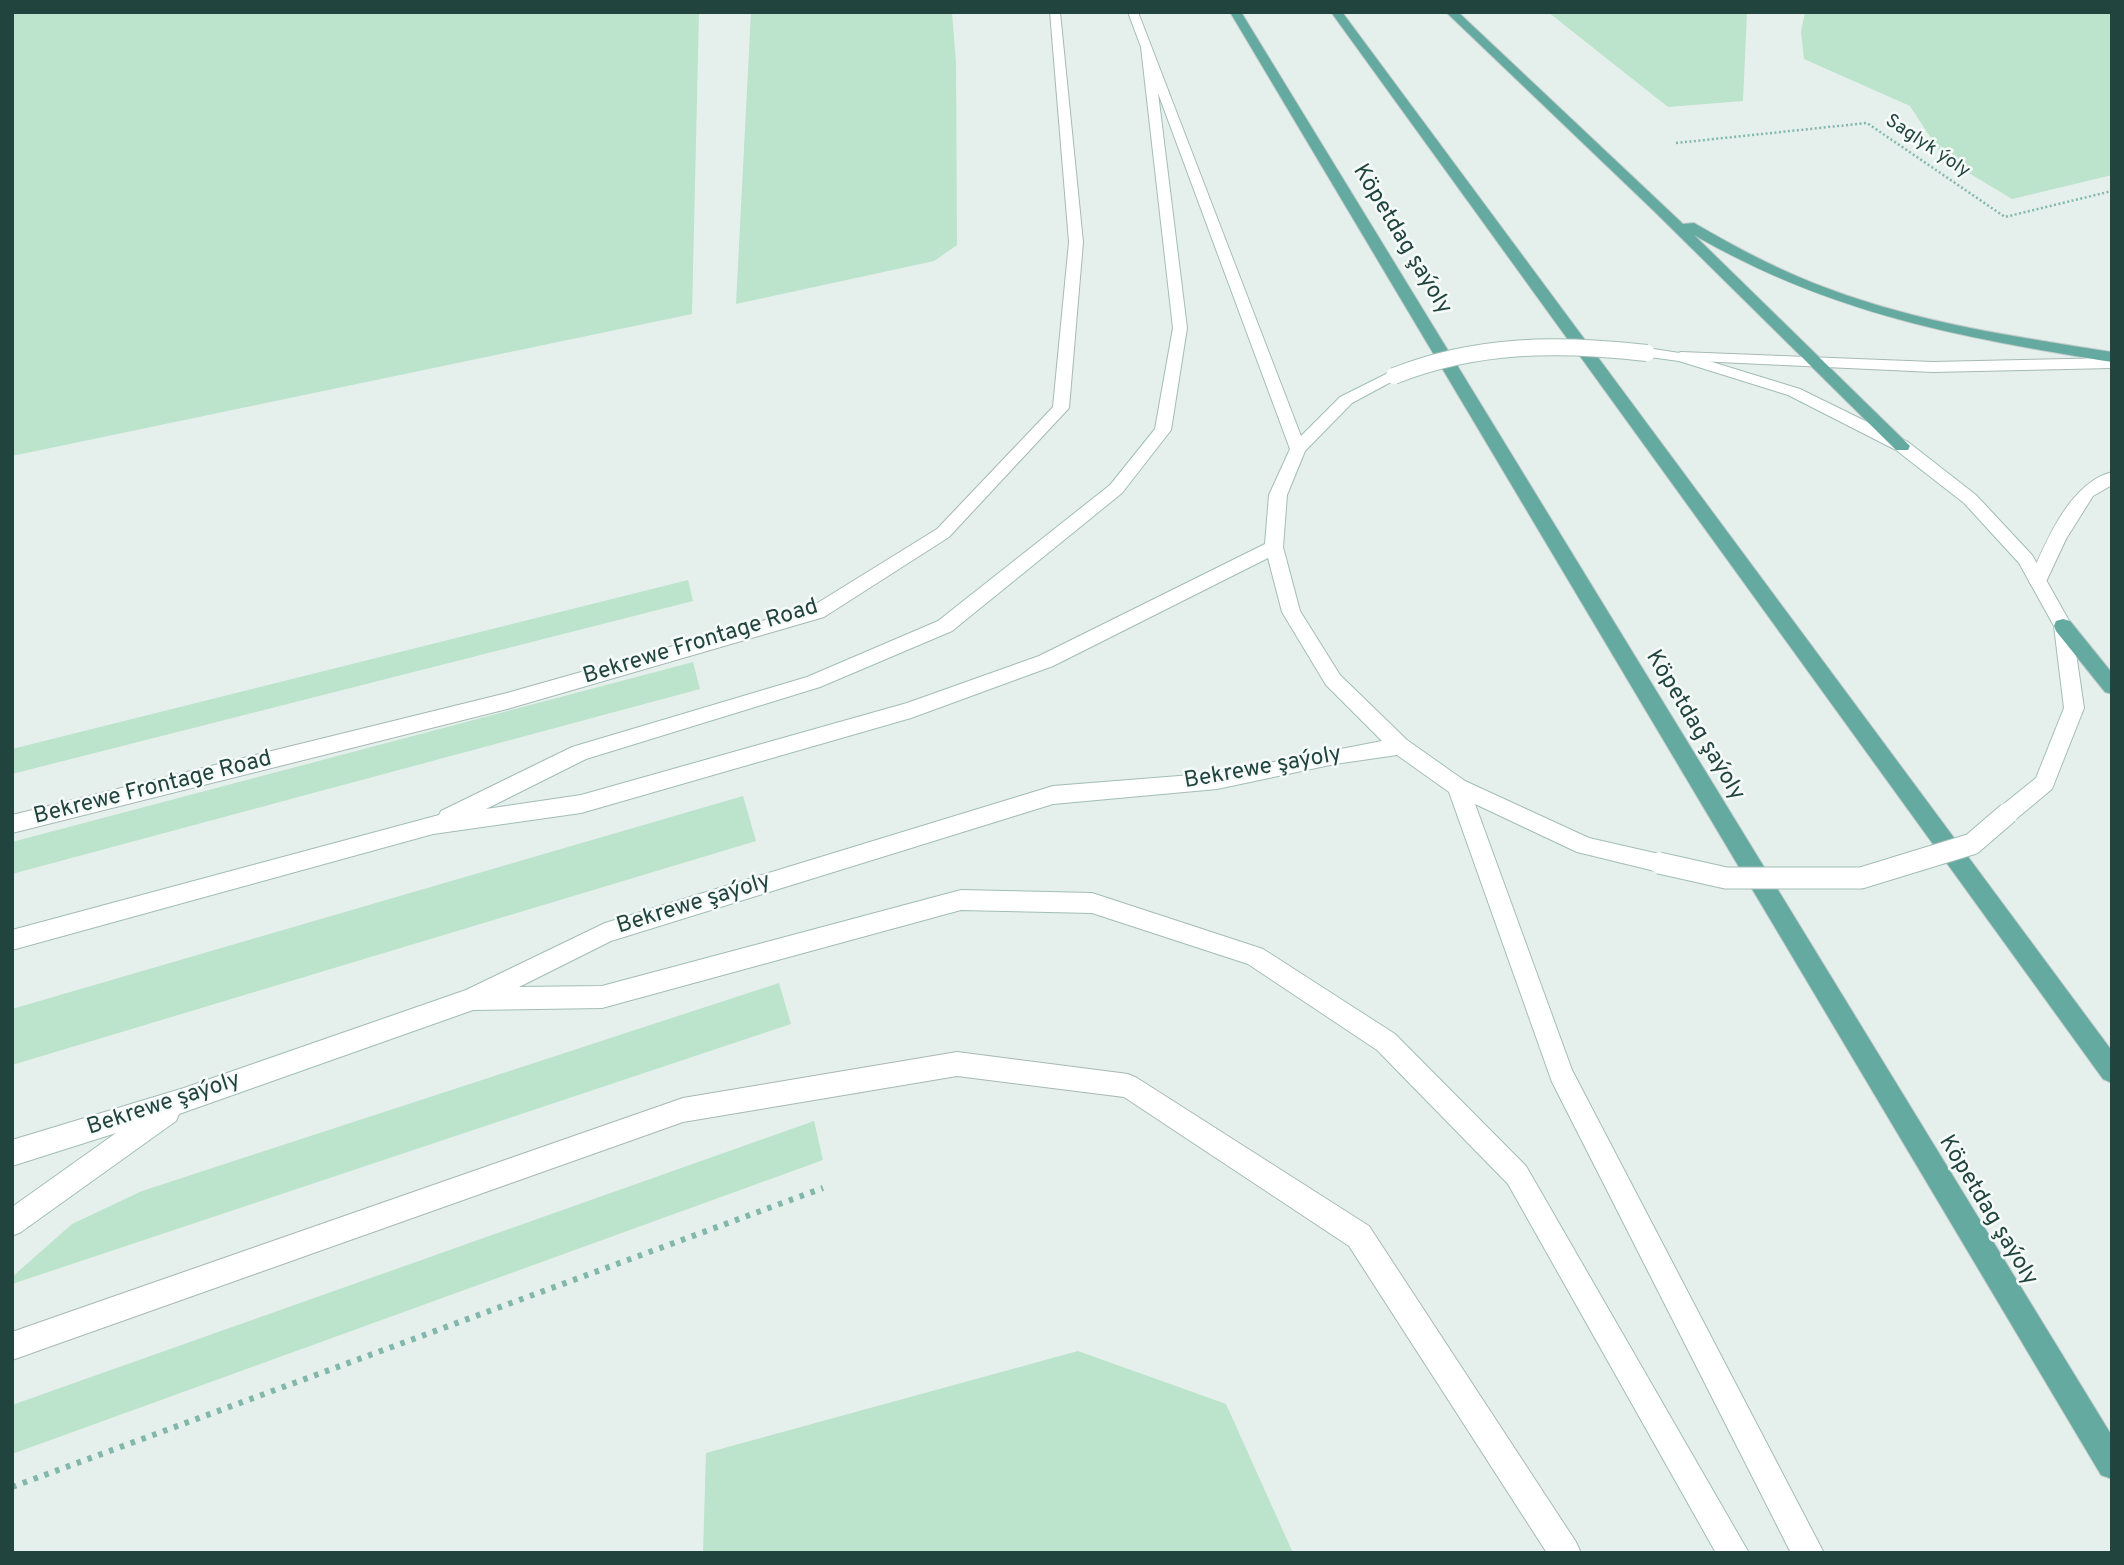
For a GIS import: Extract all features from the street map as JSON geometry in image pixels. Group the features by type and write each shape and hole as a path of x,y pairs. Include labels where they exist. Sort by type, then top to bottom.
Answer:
{"main road":[{"name":"Bekrewe Frontage Road","path":"12,824 507,701 817,612 943,533 1061,408 1076,242 1055,12"},
{"path":"1133,12 1298,449"},
{"name":"Köpetdag şaýoly","path":"1235,12 2112,1464"},
{"path":"1336,12 2112,1071"},
{"path":"1451,12 1659,208 1902,446 1970,499 2026,559 2063,626 2112,687"},
{"path":"433,825 579,753 813,682 945,626 1116,489 1163,430 1180,328 1146,45"},
{"path":"1659,208 1734,253 1786,277 1859,304 2013,341 2112,360"},
{"path":"2063,626 2074,708 2045,783 1972,844 1861,878 1726,878 1585,846 1458,787 1400,746 1333,680 1291,612 1274,547 1278,495 1298,449 1346,400 1413,366 1494,348 1584,345 1681,357 1950,368 2112,360"},
{"path":"1681,357 1794,392 1902,446"},
{"path":"2038,581 2057,538 2087,492 2112,477"},
{"path":"12,940 433,825 581,804 911,710 1046,661 1274,547"},
{"name":"Bekrewe şaýoly","path":"12,1153 184,1100 473,999 605,933 1053,795 1217,781 1335,756 1400,746"},
{"path":"1458,787 1561,1074 1808,1553"},
{"path":"473,999 602,997 961,900 1092,903 1255,956 1386,1042 1517,1175 1733,1553"},
{"path":"12,1346 683,1110 957,1064 1128,1086 1359,1236 1565,1553"},
{"path":"12,1223 184,1100"}],"path":[{"name":"Saglyk ýoly","path":"1676,143 1867,123 2005,217 2112,191"},
{"path":"12,1487 823,1188"}],"green space":[{"path":"12,12 699,12 692,314 12,456"},
{"path":"751,12 952,12 956,63 957,245 934,261 736,304"},
{"path":"1548,12 1747,12 1743,101 1668,107"},
{"path":"1805,12 2112,12 2112,175 2012,199 1944,158 1910,106 1804,59 1801,32"},
{"path":"688,580 693,601 12,774 12,749"},
{"path":"693,662 700,689 12,874 12,842"},
{"path":"743,796 756,841 12,1065 12,1009"},
{"path":"779,983 791,1024 12,1284 12,1277 72,1224 142,1191"},
{"path":"814,1121 823,1160 12,1454 12,1405"},
{"path":"1078,1351 1226,1404 1293,1553 703,1553 706,1453"}]}
